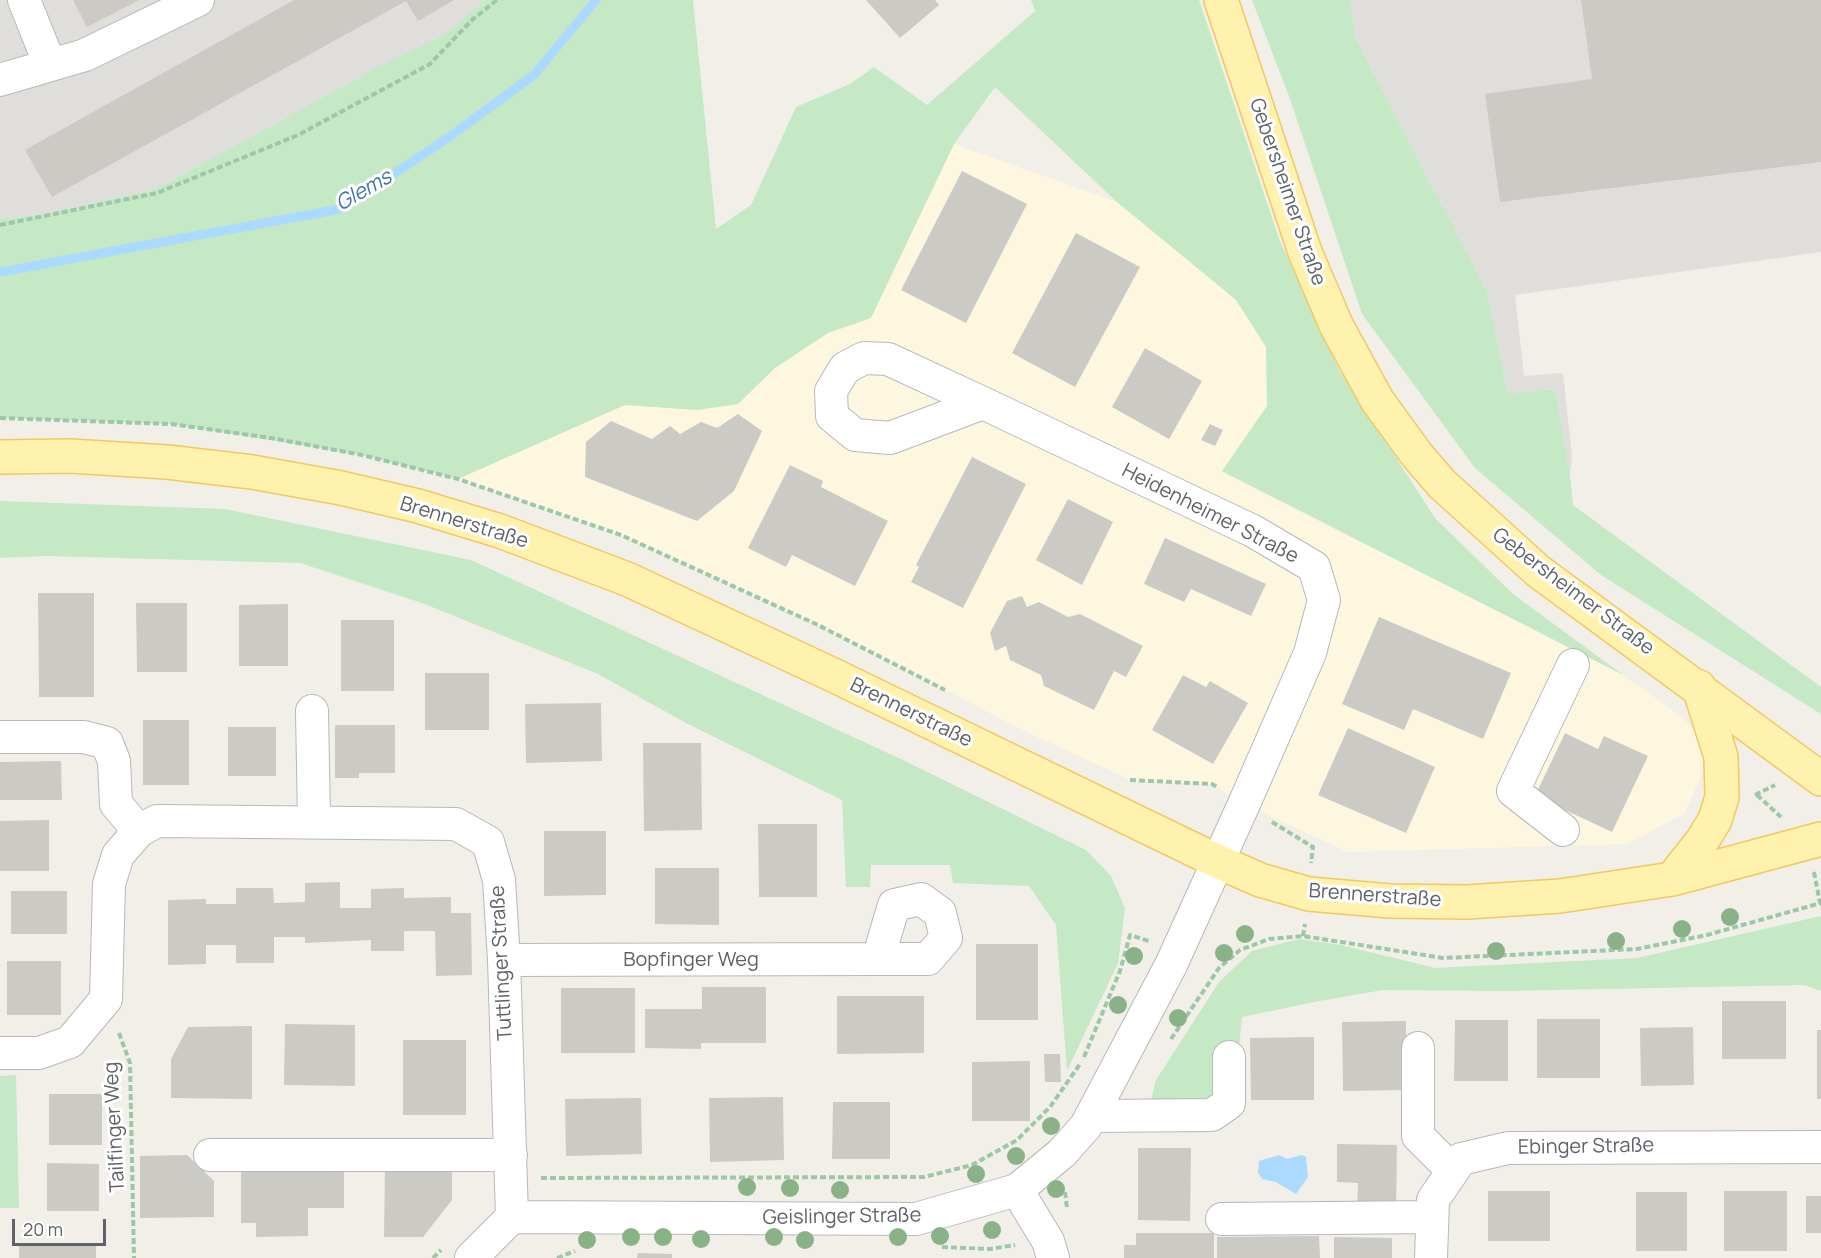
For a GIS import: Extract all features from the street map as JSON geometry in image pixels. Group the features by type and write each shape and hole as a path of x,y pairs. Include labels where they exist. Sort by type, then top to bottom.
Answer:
{"main road":[{"name":"Gebersheimer Straße","path":"1221,0 1305,252 1336,325 1377,400 1442,484 1499,538 1538,571 1814,773"},
{"name":"Brennerstraße","path":"0,457 70,456 167,462 252,472 352,491 500,531 627,579 831,674 1217,861 1260,880 1309,894 1390,901 1467,902 1560,896 1672,879 1821,839"},
{"path":"1672,879 1702,841 1714,820 1722,797 1721,757 1699,687"}],"street":[{"path":"24,0 50,65"},
{"path":"0,80 85,55 198,0"},
{"name":"Heidenheimer Straße","path":"983,403 1253,531 1314,567 1324,600 1310,653 1217,861"},
{"path":"1563,830 1513,791 1573,665"},
{"path":"312,711 315,821"},
{"path":"0,737 84,737 107,743 114,760 116,804 139,831"},
{"name":"Tuttlinger Straße","path":"106,999 109,885 118,855 139,831 157,821 456,824 488,842 499,880 504,960 512,1217"},
{"name":"Geislinger Straße","path":"512,1217 916,1219 1017,1190 1062,1153 1091,1116 1171,965 1217,861"},
{"name":"Bopfinger Weg","path":"504,960 878,959"},
{"path":"0,1053 39,1053 70,1042 106,999"},
{"path":"1418,1048 1418,1136 1453,1171"},
{"path":"1091,1116 1212,1115 1229,1103 1229,1057"},
{"name":"Ebinger Straße","path":"1431,1258 1432,1200 1461,1159 1508,1148 1821,1147"},
{"path":"210,1155 511,1167"},
{"path":"1017,1190 1048,1241 1053,1258"},
{"path":"460,1250 512,1217"},
{"path":"1222,1219 1432,1217"}],"path":[{"path":"0,225 157,193 298,135 430,64 472,20 497,0"},
{"path":"423,470 458,479 621,535 818,625 946,691"},
{"path":"1722,797 1757,795 1814,773"},
{"path":"1123,776 1133,781 1212,784 1313,847"},
{"path":"511,1167 924,1177 972,1165 1017,1140 1050,1107 1082,1061 1120,971 1130,935"},
{"name":"Tailfinger Weg","path":"106,999 130,1063 134,1258"},
{"path":"433,1258 460,1250"}],"shaded area":[{"path":"0,0 485,0 445,34 374,69 156,189 46,214 0,219"},
{"path":"1350,0 1821,0 1821,252 1515,295 1524,376 1563,373 1572,456 1570,474 1555,389 1508,393 1487,292 1356,39"},
{"path":"954,144 1117,202 1139,214 1236,300 1266,347 1267,406 1222,472 1623,675 1682,717 1705,745 1700,777 1685,813 1628,844 1348,852 1244,804 1212,784 1133,781 1031,734 818,625 621,535 458,479 625,405 697,410 738,404 775,368 828,333 871,318"}],"green space":[{"path":"485,0 693,0 716,229 751,205 796,107 850,84 874,67 927,105 1035,11 1031,0 1199,0 1279,239 1339,370 1435,518 1513,594 1623,675 1222,471 1267,406 1266,347 1236,300 1117,202 995,87 954,144 871,318 828,333 775,368 738,404 697,410 625,405 458,479 362,455 171,424 0,418 0,219 46,214 156,189 374,69 445,34"},
{"path":"1252,0 1350,0 1356,39 1487,292 1508,393 1555,389 1573,505 1821,687 1821,714 1601,575 1475,468 1362,314 1289,96"},
{"path":"0,501 225,509 471,560 905,761 1086,850 1111,876 1125,908 1118,963 1067,1071 1056,925 1029,886 953,883 950,865 871,865 870,887 846,887 842,800 686,723 598,674 422,603 300,563 47,556 0,558"},
{"path":"1821,916 1821,991 1805,985 1505,991 1383,990 1319,1001 1242,1017 1239,1047 1217,1100 1149,1108 1156,1080 1219,982 1252,951 1299,939 1341,945 1435,968 1637,958"},
{"path":"16,1075 19,1208 0,1208 0,1076"}],"water":[{"path":"1279,1155 1287,1159 1302,1155 1306,1157 1308,1177 1296,1194 1276,1182 1262,1179 1258,1173 1259,1161"}],"building":[{"path":"73,0 139,0 87,27"},
{"path":"294,0 454,0 418,21 406,1 52,197 25,150"},
{"path":"866,0 935,0 939,5 900,38"},
{"path":"1581,0 1821,0 1821,162 1500,202 1485,94 1592,79"},
{"path":"962,171 1027,204 966,323 901,290"},
{"path":"1076,233 1140,267 1075,387 1012,353"},
{"path":"1145,348 1202,381 1169,439 1112,407"},
{"path":"738,414 762,431 734,491 697,521 585,477 586,442 611,421 652,439 670,426 680,434 701,422 717,428"},
{"path":"1210,424 1223,430 1215,446 1201,440"},
{"path":"972,457 1026,484 963,608 911,582 919,567 916,565"},
{"path":"790,465 823,481 821,487 888,521 855,586 792,555 786,567 748,548"},
{"path":"1068,499 1113,522 1082,585 1036,560"},
{"path":"1165,538 1266,584 1251,616 1191,589 1184,602 1144,584"},
{"path":"38,593 94,593 94,697 39,697"},
{"path":"1022,596 1027,607 1039,602 1068,617 1080,614 1143,646 1126,677 1114,671 1094,710 1044,686 1041,675 1010,660 1006,646 995,651 990,633 1007,601"},
{"path":"136,603 187,603 187,672 137,672"},
{"path":"288,604 288,666 239,666 239,605"},
{"path":"1379,617 1511,673 1483,739 1413,709 1404,730 1342,704"},
{"path":"341,620 394,620 394,691 341,691"},
{"path":"425,673 489,673 489,730 425,730"},
{"path":"1183,675 1206,687 1210,681 1248,703 1213,764 1152,730"},
{"path":"601,703 602,761 526,763 525,704"},
{"path":"143,720 189,720 189,785 143,785"},
{"path":"335,725 395,725 395,773 359,773 359,778 335,778"},
{"path":"228,727 276,727 276,776 228,776"},
{"path":"1348,728 1435,767 1406,833 1318,795"},
{"path":"1565,733 1598,749 1604,736 1648,756 1612,832 1535,796"},
{"path":"643,743 701,743 702,830 644,831"},
{"path":"61,761 62,800 0,800 0,762"},
{"path":"49,820 49,871 0,871 0,821"},
{"path":"758,824 817,824 817,897 759,897"},
{"path":"544,831 606,831 606,895 544,896"},
{"path":"655,868 719,868 719,925 655,924"},
{"path":"340,882 340,908 371,908 371,889 404,888 404,898 451,897 451,913 471,913 472,975 436,976 435,931 404,931 404,951 371,951 371,940 305,943 305,937 274,937 274,963 236,963 236,945 206,945 206,964 168,965 168,900 206,899 206,904 236,904 236,888 273,888 274,903 305,902 305,883"},
{"path":"11,891 67,891 67,934 11,934"},
{"path":"976,944 1038,944 1038,1020 976,1020"},
{"path":"7,961 61,961 61,1015 7,1015"},
{"path":"702,987 766,987 766,1043 701,1043 701,1049 645,1048 645,1009 702,1009"},
{"path":"561,988 635,988 635,1053 561,1053"},
{"path":"837,996 924,996 924,1053 837,1054"},
{"path":"1722,1001 1786,1001 1786,1059 1722,1059"},
{"path":"1537,1019 1600,1019 1600,1078 1537,1078"},
{"path":"1455,1020 1508,1020 1508,1081 1454,1081"},
{"path":"1406,1021 1406,1090 1343,1091 1342,1022"},
{"path":"285,1024 355,1025 355,1086 284,1085"},
{"path":"252,1026 252,1099 171,1098 171,1059 188,1027"},
{"path":"1693,1027 1694,1085 1641,1086 1640,1028"},
{"path":"1817,1030 1821,1030 1821,1099 1817,1099"},
{"path":"1314,1037 1314,1100 1251,1100 1250,1038"},
{"path":"403,1040 466,1040 466,1115 403,1115"},
{"path":"1044,1054 1060,1054 1061,1082 1045,1082"},
{"path":"1030,1061 1030,1121 972,1121 972,1062"},
{"path":"49,1094 102,1094 102,1145 49,1145"},
{"path":"783,1097 784,1160 710,1162 709,1098"},
{"path":"641,1098 642,1154 566,1156 565,1099"},
{"path":"833,1102 890,1102 890,1159 832,1159"},
{"path":"1337,1144 1397,1145 1396,1211 1357,1210 1358,1183 1337,1182"},
{"path":"1138,1148 1191,1148 1190,1221 1138,1220"},
{"path":"187,1155 214,1181 214,1217 140,1218 140,1156"},
{"path":"47,1163 99,1164 99,1211 47,1211"},
{"path":"385,1163 452,1164 452,1200 423,1237 384,1237"},
{"path":"241,1164 344,1164 344,1208 308,1208 308,1236 256,1237 256,1223 241,1223"},
{"path":"1488,1191 1550,1191 1550,1241 1488,1241"},
{"path":"1724,1191 1787,1191 1787,1251 1724,1251"},
{"path":"1636,1192 1687,1192 1687,1251 1636,1251"},
{"path":"1806,1196 1821,1196 1821,1233 1806,1233"},
{"path":"1136,1233 1214,1233 1214,1258 1124,1258 1124,1245 1136,1245"},
{"path":"1319,1236 1320,1258 1217,1258 1217,1237"},
{"path":"1334,1237 1392,1238 1392,1258 1334,1258"},
{"path":"96,1244 96,1258 19,1258 19,1245"},
{"path":"638,1253 672,1254 672,1258 637,1258"}],"waterway":[{"name":"Glems","path":"0,272 340,209 445,140 534,75 596,0"}]}
